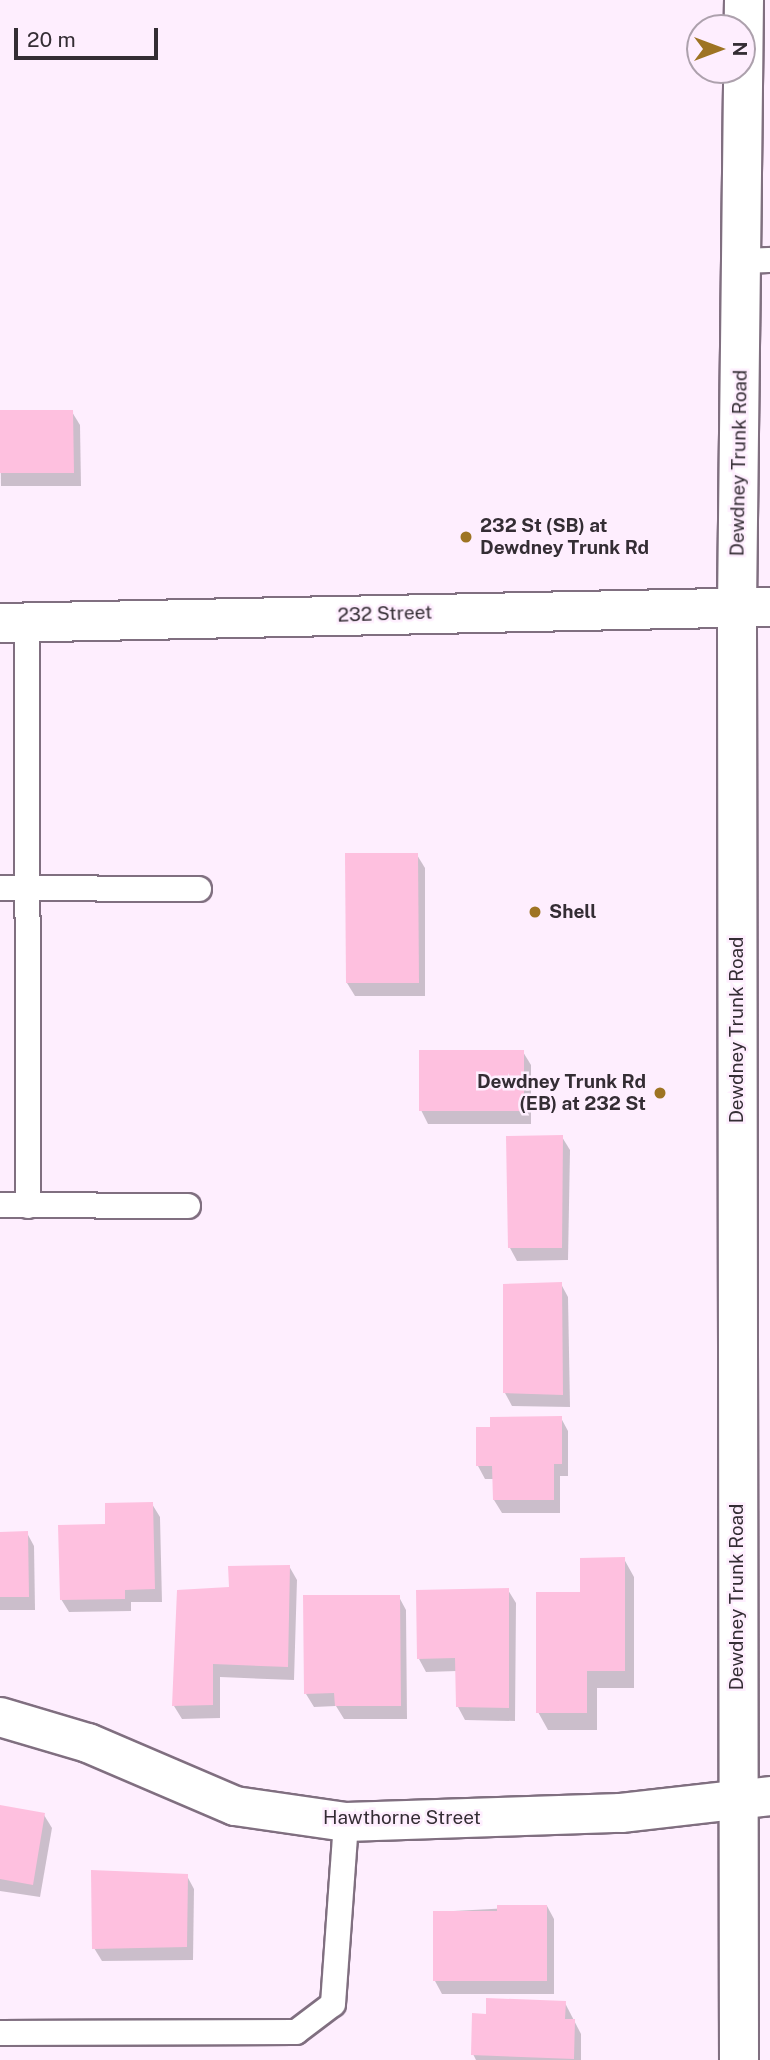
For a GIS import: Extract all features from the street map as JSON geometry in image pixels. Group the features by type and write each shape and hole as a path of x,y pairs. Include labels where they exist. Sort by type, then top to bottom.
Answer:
{"main road":[{"name":"Dewdney Trunk Road","path":"739,2060 754,1798 756,260 744,0"},
{"name":"232 Street","path":"14,623 754,607"},
{"name":"Hawthorne Street","path":"0,1717 88,1743 235,1806 346,1822 621,1813 754,1798"}],"lane":[{"path":"14,623 27,888 28,1206"},
{"path":"0,888 199,889"},
{"path":"0,1205 188,1206"},
{"path":"0,2033 296,2032 333,2004 346,1822"}],"building":[{"path":"0,410 73,410 74,473 0,473"},
{"path":"345,853 418,853 419,983 346,983"},
{"path":"419,1050 524,1050 524,1111 419,1111"},
{"path":"563,1135 562,1248 508,1248 506,1136"},
{"path":"562,1282 563,1395 503,1393 503,1284"},
{"path":"562,1416 562,1464 554,1464 554,1500 493,1500 492,1466 476,1466 476,1427 490,1427 490,1417"},
{"path":"153,1502 155,1589 125,1590 125,1599 60,1600 58,1525 105,1524 105,1503"},
{"path":"28,1531 29,1597 0,1597 0,1532"},
{"path":"625,1557 625,1671 587,1671 587,1713 536,1713 536,1592 580,1592 580,1558"},
{"path":"290,1565 288,1667 213,1664 213,1705 172,1706 177,1590 229,1587 228,1566"},
{"path":"509,1588 509,1708 456,1707 455,1658 417,1659 416,1590"},
{"path":"303,1595 400,1595 401,1706 335,1706 334,1693 304,1694"},
{"path":"0,1805 45,1813 33,1885 0,1879"},
{"path":"91,1870 188,1874 187,1947 92,1949"},
{"path":"497,1905 547,1905 547,1981 433,1981 433,1911 497,1911"},
{"path":"486,1998 566,2001 565,2019 575,2019 574,2059 471,2055 472,2013 486,2014"}],"place":[{"name":"232 St (SB) at Dewdney Trunk Rd","path":"466,537"},
{"name":"Shell","path":"535,912"},
{"name":"Dewdney Trunk Rd (EB) at 232 St","path":"660,1093"}]}
